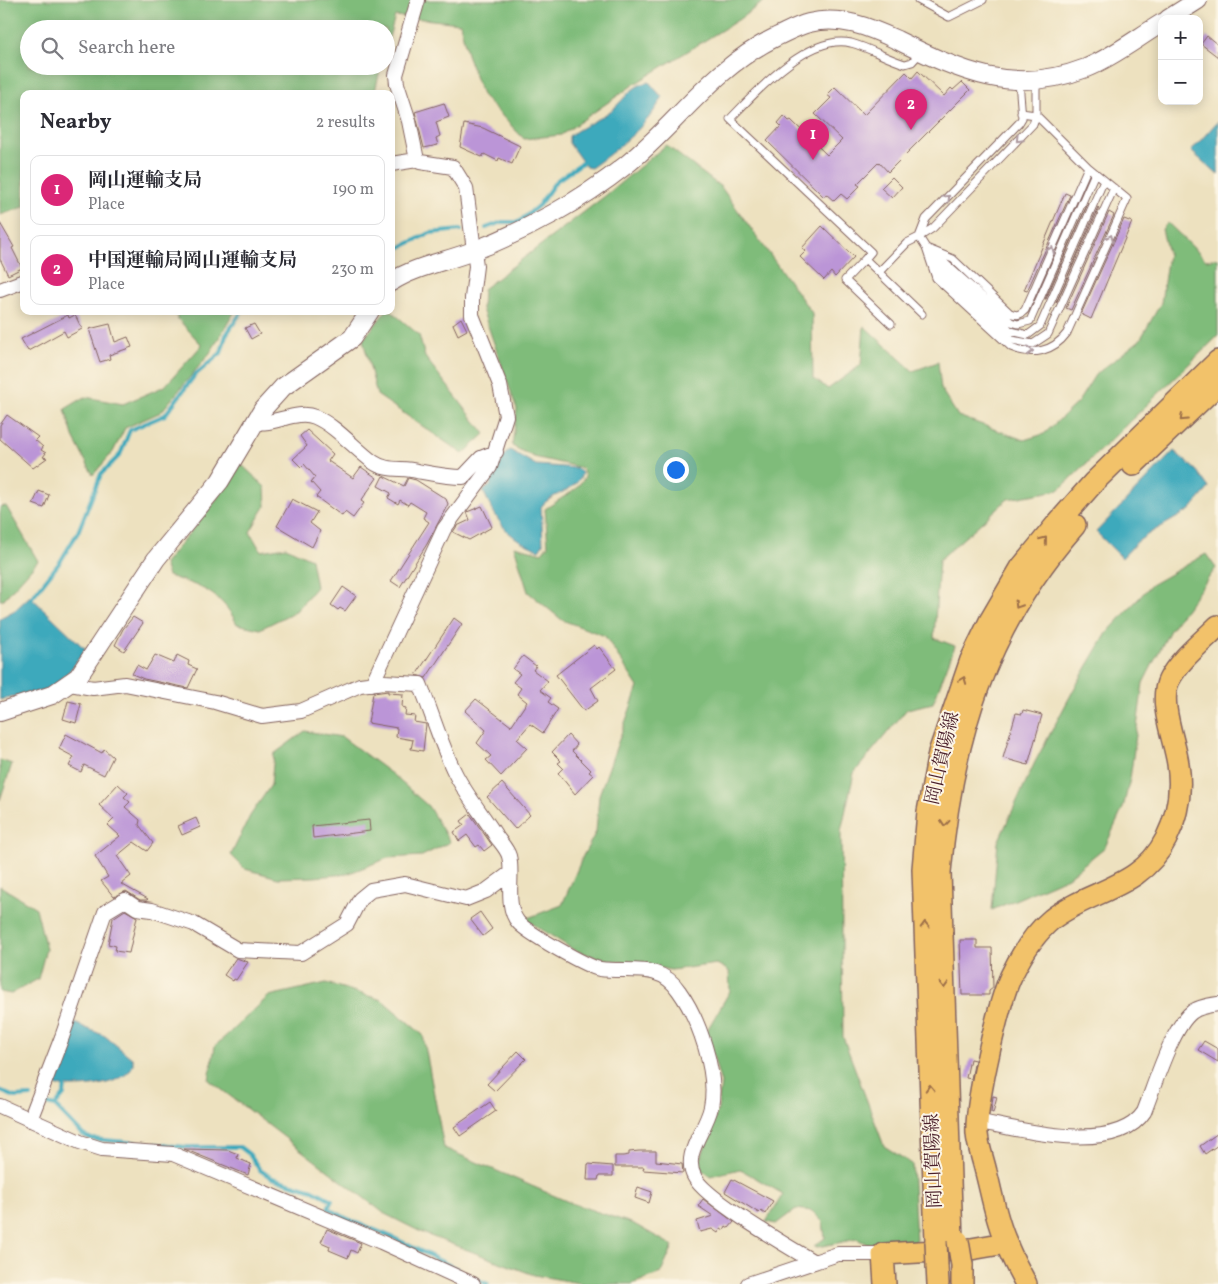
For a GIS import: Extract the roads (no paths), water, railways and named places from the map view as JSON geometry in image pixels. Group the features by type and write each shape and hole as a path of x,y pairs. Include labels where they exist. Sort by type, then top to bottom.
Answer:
{"main road":[{"name":"岡山賀陽線","path":"951,1275 923,870 928,812 939,753 955,702 974,652 1021,568 1094,482 1218,360"},
{"name":"岡山賀陽線","path":"949,1241 951,1214 940,872 945,816 956,756 972,702 1004,627 1035,577 1066,535 1102,494 1218,384"},
{"path":"1026,1284 999,1224 977,1137 976,1121 1003,1000 1012,973 1033,940 1050,920 1069,908 1126,882 1149,864 1165,841 1176,816 1180,791 1179,764 1165,695 1168,681 1218,626"},
{"path":"885,1284 883,1254 971,1249 1006,1243"}],"street":[{"path":"391,89 418,0"},
{"path":"1174,15 1198,0"},
{"path":"395,280 407,272 473,251 555,211 617,171 641,152 706,85 721,73 753,50 795,28 823,20 849,21 978,76 1028,80 1062,75 1087,67 1158,25"},
{"path":"395,96 409,121 417,160"},
{"path":"372,684 444,529 490,467 506,416 500,385 472,315 476,266 466,188 462,178 453,167 417,160 395,163"},
{"path":"0,290 20,282"},
{"path":"0,712 52,695 70,684 83,669 156,558 220,481 254,422 283,387 352,338 367,315"},
{"path":"254,422 265,424 296,416 314,416 375,463 390,470 416,470 440,477 463,477 481,458 496,452"},
{"path":"70,684 93,688 125,684 215,702 262,716 301,711 360,685 384,682 420,684 455,773 509,856 511,902 517,922 575,959 591,966 599,969 642,970 659,973 672,981 697,1022 711,1078 711,1107 691,1156 691,1168 695,1178 702,1188 725,1205 814,1262"},
{"path":"30,1120 62,1037 105,912 125,900 137,908 152,910 194,924 238,950 300,953 347,924 360,900 371,890 405,884 466,899 486,891 509,874"},
{"path":"976,1121 1058,1136 1088,1137 1124,1129 1138,1121 1144,1112 1172,1041 1192,1012 1218,1004"},
{"path":"0,1106 80,1142 102,1149 173,1154 382,1242 473,1284"},
{"path":"748,1284 777,1279 814,1262 838,1254 883,1254"}],"lane":[{"path":"918,0 949,17 983,0"},
{"path":"891,324 845,280 871,252 730,119 788,64 831,43 850,43 905,64 912,62 921,52"},
{"path":"919,237 926,219 1019,123 1028,80"},
{"path":"878,272 907,243 933,228 1033,124 1036,115 1028,80"},
{"path":"926,248 936,278 1011,347 1021,351 1044,351 1061,342 1067,333 1127,199 1088,167 1036,115 1021,113"},
{"path":"926,248 953,259 1010,313 1021,314 1032,295 1088,167"},
{"path":"926,248 949,265 1011,322 1024,323 1034,315 1095,172"},
{"path":"926,248 945,270 1011,331 1028,335 1040,326 1104,180"},
{"path":"919,237 941,275 1012,340 1033,344 1048,334 1114,188"},
{"path":"865,259 922,314"}],"water":[{"path":"649,82 662,97 650,117 611,153 591,168 586,167 569,143 569,136 612,110 636,87"},
{"path":"1218,121 1218,175 1191,151"},
{"path":"510,450 536,465 577,468 582,473 575,484 551,498 541,507 543,544 539,550 510,534 499,520 483,491 491,485 490,482 506,453"},
{"path":"1174,451 1197,471 1209,488 1190,510 1137,542 1122,558 1096,532"},
{"path":"30,596 86,648 70,670 55,685 38,692 0,700 0,618 15,610"},
{"path":"72,1022 105,1036 133,1059 131,1068 124,1076 100,1085 85,1087 51,1084"}],"waterway":[{"path":"486,228 502,222 519,222 539,205 556,181 586,160"},
{"path":"395,244 399,248 430,233 461,230"},
{"path":"29,601 60,562 78,532 101,474 120,455 130,430 165,415 195,375 221,353 226,335 239,315"},
{"path":"55,1106 64,1095 65,1083"},
{"path":"0,1091 15,1097 31,1096"},
{"path":"43,1103 55,1106 83,1135 92,1139 187,1147 240,1147 249,1154 260,1170 272,1178 313,1190 332,1200 328,1208 346,1218 392,1237 457,1269"},
{"path":"474,1278 488,1284"}],"place":[{"name":"中国運輸局岡山運輸支局","path":"911,130"},
{"name":"岡山運輸支局","path":"813,160"}]}
